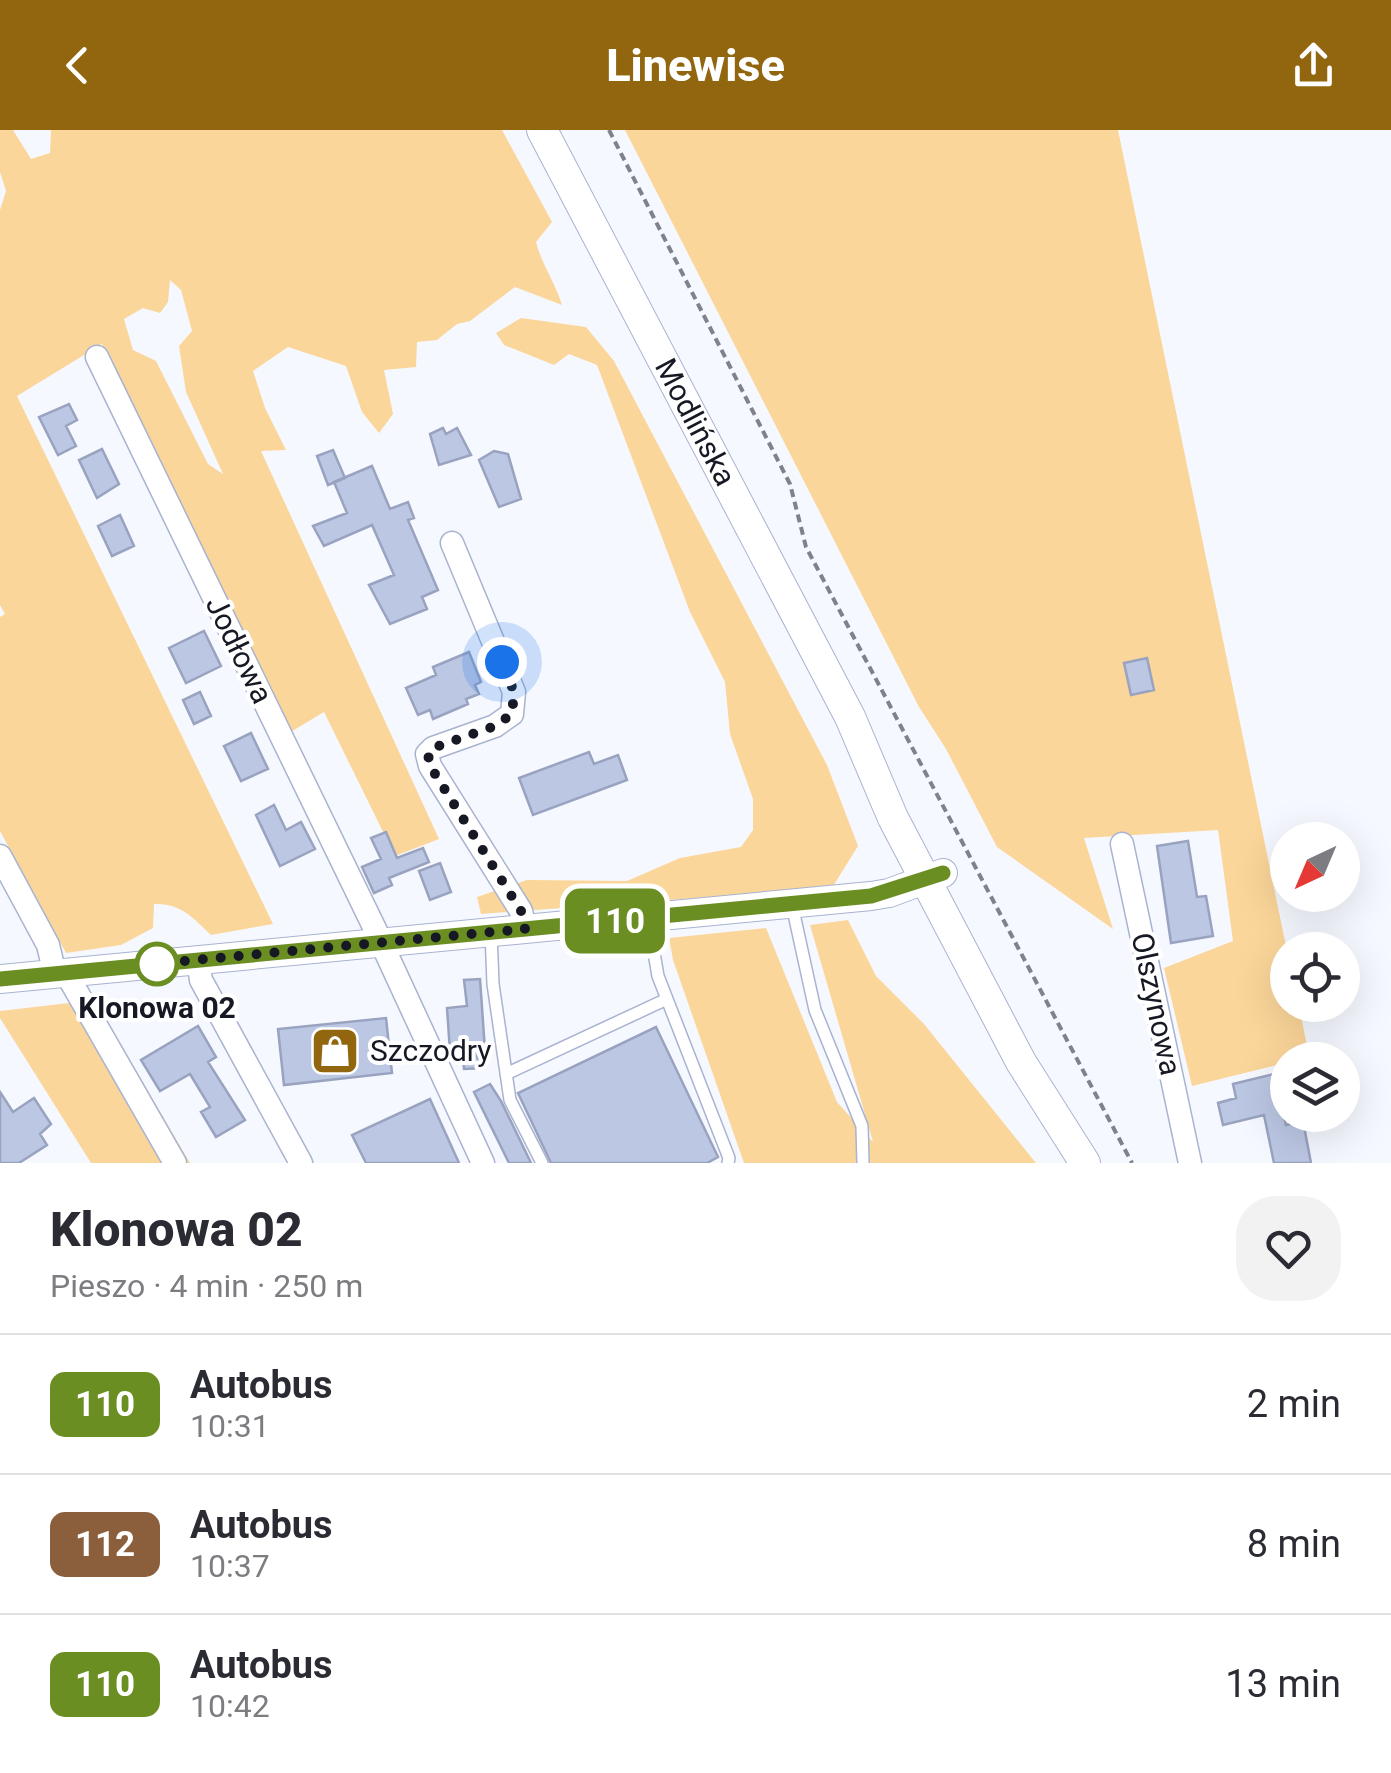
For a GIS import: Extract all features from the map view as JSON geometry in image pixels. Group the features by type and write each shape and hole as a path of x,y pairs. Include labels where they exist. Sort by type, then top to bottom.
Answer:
{"main road":[{"name":"Modlińska","path":"542,130 850,716 893,818 934,876 1037,1052 1081,1154"}],"street":[{"name":"Jodłowa","path":"97,357 484,1163"},
{"path":"452,544 514,692 512,714 495,726 433,748 428,754 430,766 521,911 525,929"},
{"name":"Olszynowa","path":"1122,844 1190,1163"},
{"path":"0,856 60,973 175,1163"},
{"path":"0,979 792,905 889,893 934,876"},
{"path":"198,960 201,980 301,1163"}],"lane":[{"path":"792,905 816,1010 862,1126 863,1163"},
{"path":"648,918 653,956 667,1000 728,1163"},
{"path":"491,932 506,1074 517,1118 542,1163"},
{"path":"506,1074 667,1000"}],"path":[{"path":"609,130 790,484 806,547 1132,1163"}],"shaded area":[{"path":"0,130 13,130 31,159 50,153 51,130 502,130 552,222 536,242 562,305 515,287 437,340 417,342 416,367 384,370 393,414 379,433 362,412 346,366 288,347 253,371 265,408 286,450 261,451 439,839 395,856 324,712 289,733 102,344 17,396 273,924 211,935 179,909 154,904 153,928 121,945 66,953 0,831 0,617 5,614 0,605 0,210 6,191 0,172","holes":["170,280 181,290 192,331 179,346 186,392 223,474 208,464 156,361 133,350 124,319 143,308 160,313 168,302"]},
{"path":"625,130 1118,130 1270,868 1270,912 1279,912 1283,932 1270,932 1270,1022 1302,1022 1306,1042 1270,1042 1270,1067 1192,1086 1164,968 1233,941 1218,830 1084,838 1113,929 997,847 946,749 919,707"},
{"path":"521,318 586,327 614,361 827,765 858,846 832,888 481,914 477,897 527,880 627,881 680,858 741,847 753,830 753,799 730,734 725,682 690,612 597,365 569,354 554,365 504,345 496,333"},
{"path":"848,920 876,976 924,1024 1036,1163 744,1163 673,960 669,938 766,928 837,1102 873,1142 810,925"},
{"path":"95,1000 190,1163 91,1163 0,1018 0,1011"}],"building":[{"path":"69,404 77,420 66,426 76,446 58,455 39,417"},
{"path":"443,428 446,434 457,428 471,455 439,465 430,434"},
{"path":"102,449 119,484 97,498 79,460"},
{"path":"333,450 345,478 328,485 317,456"},
{"path":"494,451 508,454 521,499 499,507 479,460"},
{"path":"372,466 390,509 408,502 414,518 408,520 438,590 422,597 427,609 390,624 369,585 394,575 372,525 324,546 313,526 347,513 334,482"},
{"path":"120,515 134,546 112,556 98,526"},
{"path":"204,631 221,666 186,683 169,648"},
{"path":"469,652 481,682 475,685 479,694 466,699 468,704 433,719 430,710 418,715 406,688 436,675 433,667"},
{"path":"1147,658 1154,690 1131,695 1124,663"},
{"path":"200,692 211,716 194,724 183,700"},
{"path":"251,733 268,769 241,781 224,746"},
{"path":"589,752 594,764 618,755 627,780 533,815 519,778"},
{"path":"274,805 286,830 301,822 315,849 280,866 256,815"},
{"path":"386,832 397,858 423,848 429,862 389,878 392,885 374,893 362,867 381,859 371,838"},
{"path":"1188,841 1197,897 1206,896 1213,936 1171,943 1157,846"},
{"path":"440,863 451,892 430,900 419,871"},
{"path":"480,979 485,1050 474,1051 483,1068 464,1069 462,1051 450,1052 447,1008 467,1006 464,980"},
{"name":"Szczodry","path":"386,1018 392,1073 284,1085 278,1029"},
{"path":"198,1026 216,1057 208,1062 245,1120 216,1137 201,1112 210,1107 190,1074 160,1091 141,1060"},
{"path":"656,1027 718,1157 707,1163 551,1163 518,1093"},
{"path":"1270,1075 1270,1132 1305,1132 1311,1163 1274,1163 1264,1115 1223,1125 1218,1103 1236,1098 1233,1084"},
{"path":"490,1084 531,1163 509,1163 474,1092"},
{"path":"0,1092 13,1112 34,1098 51,1124 40,1134 47,1145 19,1163 0,1163"},
{"path":"430,1099 459,1163 366,1163 352,1135"}],"bus line":[{"name":"110","path":"0,979 792,905 889,893 943,873"}],"place":[{"name":"Klonowa 02","path":"157,964"},
{"name":"Szczodry","path":"335,1051"}],"route":[{"path":"157,964 153,964 525,929 521,911 430,766 428,754 433,748 495,726 512,714 514,692 502,662"}]}
